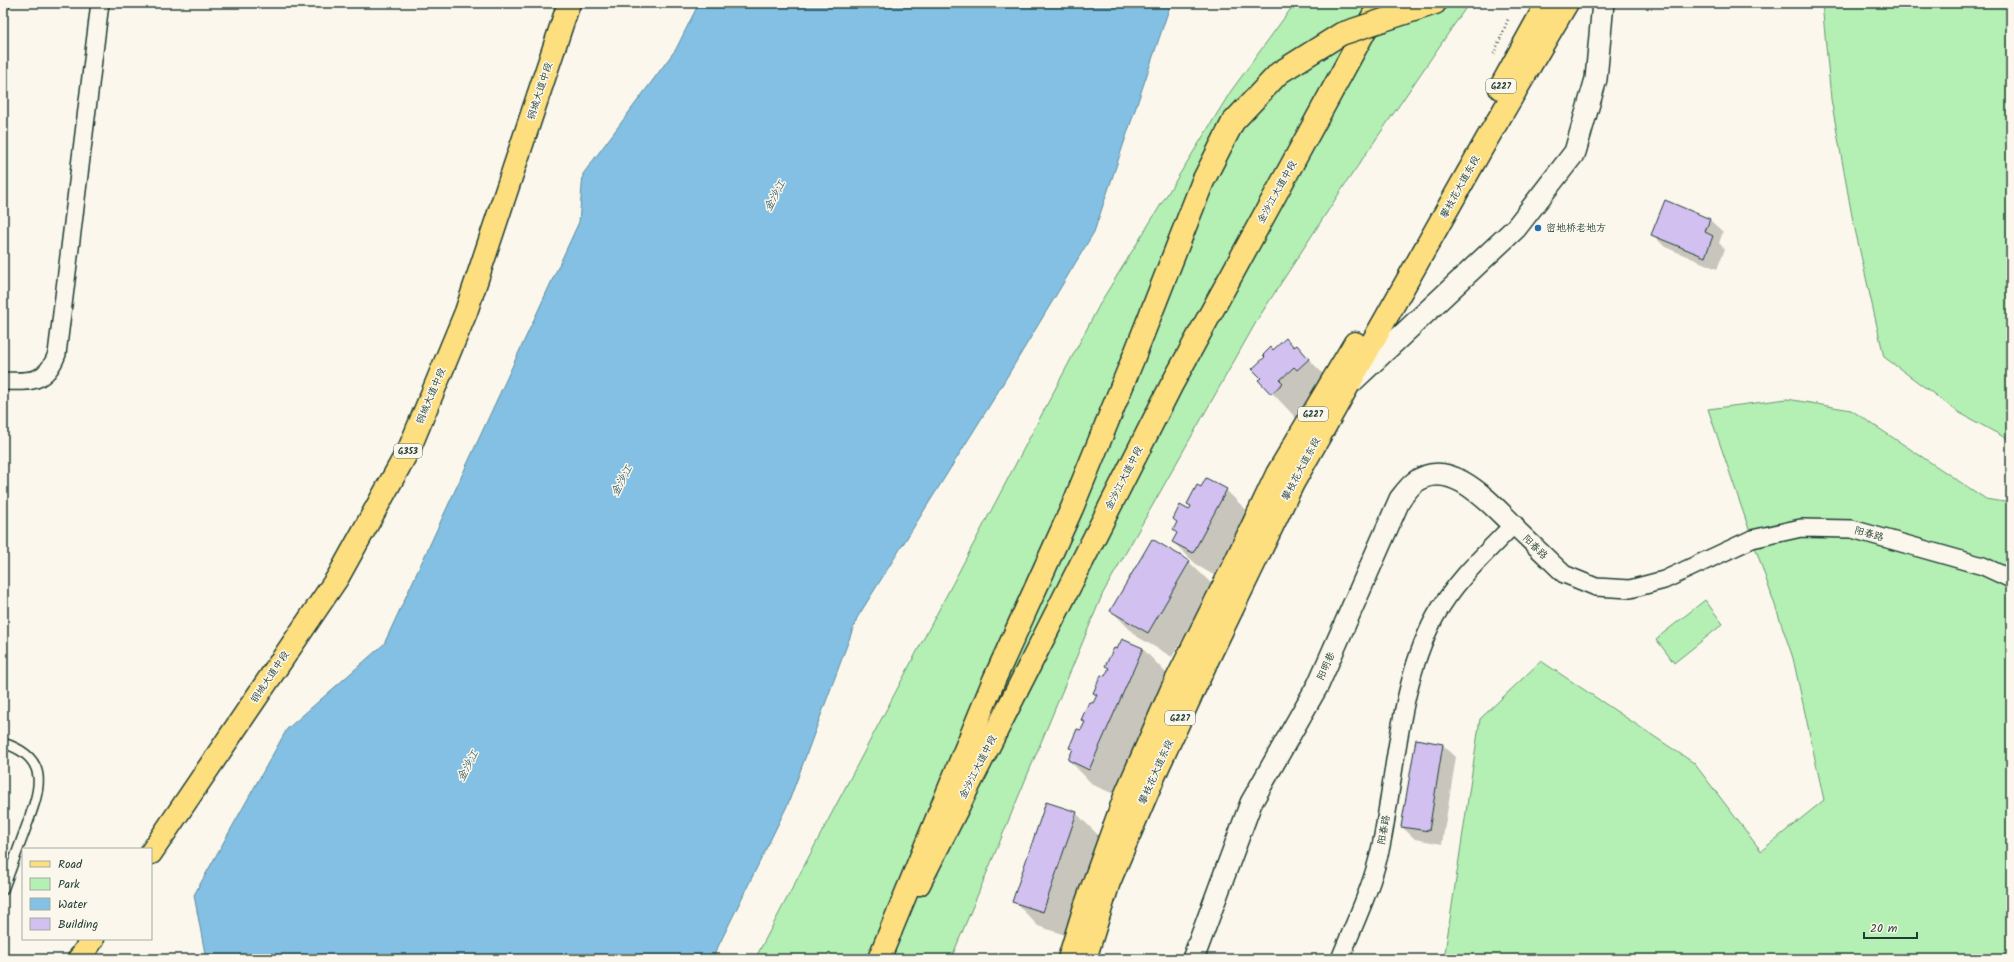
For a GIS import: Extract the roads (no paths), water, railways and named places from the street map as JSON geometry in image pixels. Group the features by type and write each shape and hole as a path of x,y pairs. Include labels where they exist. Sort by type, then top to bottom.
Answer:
{"main road":[{"name":"钢城大道中段","path":"152,852 338,577 410,447 466,312 569,3"},
{"name":"金沙江大道中段","path":"918,876 1171,386 1380,3"},
{"name":"攀枝花大道东段","path":"1069,959 1084,910 1126,794 1172,689 1234,565 1277,474 1400,266 1547,3"},
{"name":"攀枝花大道东段","path":"1086,959 1109,882 1161,760 1206,662 1293,483 1476,159 1567,3"},
{"path":"880,959 918,876 994,680 1072,508 1133,359 1203,181 1233,122 1278,73 1341,34 1426,6"},
{"path":"79,959 92,940"}],"street":[{"path":"3,381 24,382 40,379 52,368 57,354 100,3"},
{"path":"1347,387 1516,228 1575,152 1596,80 1603,3"},
{"name":"阳明巷","path":"1192,959 1251,803 1318,685 1400,499 1415,482 1435,474 1458,478 1478,491 1513,525"},
{"name":"阳春路","path":"1340,959 1370,884 1381,846 1407,697 1419,656 1435,617 1461,578 1513,525 1564,574 1596,587 1630,589 1664,580 1752,539 1801,528 1852,529 1983,566 2011,579"}],"lane":[{"path":"3,743 18,747 31,759 38,774 38,794 3,890"}],"water":[{"name":"金沙江","path":"699,3 1171,3 1094,232 993,400 857,618 788,804 712,959 206,959 194,895 287,729 384,644 579,222 583,174 676,49"}],"railway":[{"path":"3,18 10,3"}],"place":[{"name":"密地桥老地方","path":"1538,228"}]}
